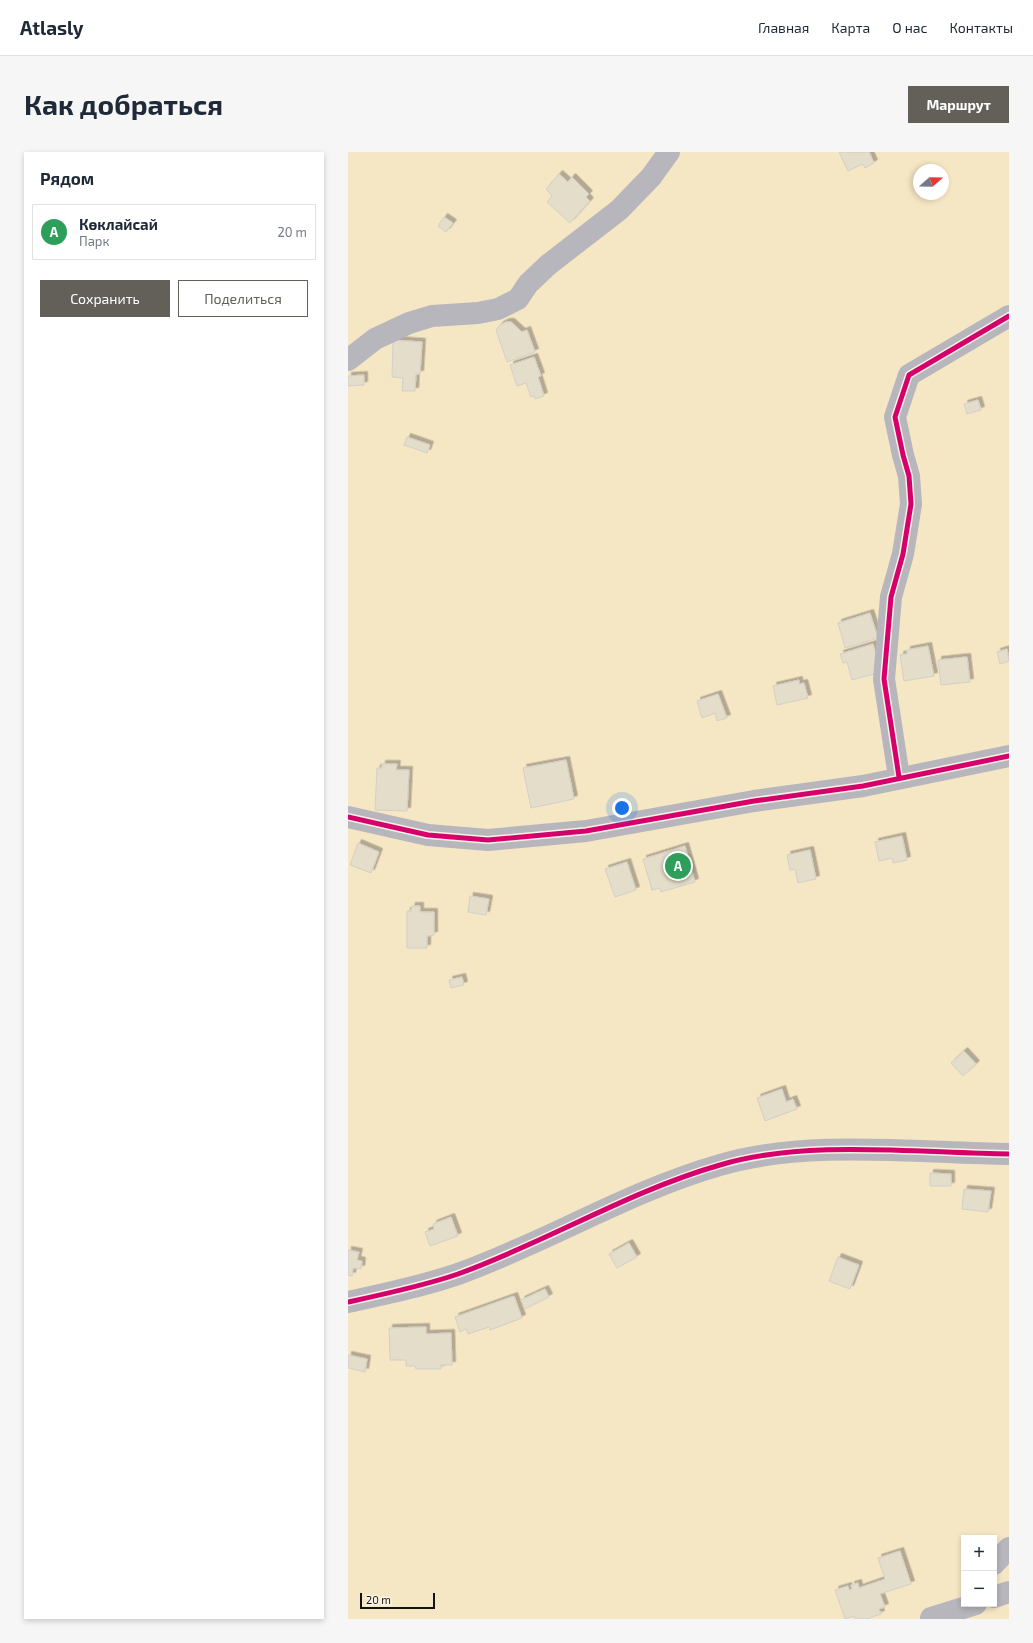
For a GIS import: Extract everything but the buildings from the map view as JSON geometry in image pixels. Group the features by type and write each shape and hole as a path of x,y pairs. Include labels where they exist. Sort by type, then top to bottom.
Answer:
{"street":[{"path":"348,360 375,339 409,323 432,316 478,313 491,310 518,299 528,284 548,265 619,210 651,177 669,152"},
{"path":"899,777 884,678 891,597 903,554 911,504 909,476 895,417 909,375 1009,316"},
{"path":"348,818 428,835 488,840 586,831 754,801 863,786 899,777 947,770 1009,756"},
{"path":"348,1302 383,1295 458,1274 630,1198 720,1164 767,1156 820,1150 1009,1154"},
{"path":"997,1561 1009,1548"},
{"path":"997,1596 1009,1592"},
{"path":"930,1618 961,1596"},
{"path":"930,1618 966,1607"}],"shaded area":[{"path":"348,152 1009,152 1009,1619 348,1619"}],"cycle path":[{"path":"899,777 884,679 891,597 903,554 911,504 909,476 895,417 909,375 1009,316"},
{"path":"348,817 428,835 488,840 586,831 754,801 863,786 1009,756"},
{"path":"348,1302 418,1286 458,1274 524,1247 653,1188 720,1165 754,1157 789,1152 863,1149 1009,1154"}],"place":[{"name":"Көклайсай","path":"678,866"}]}
